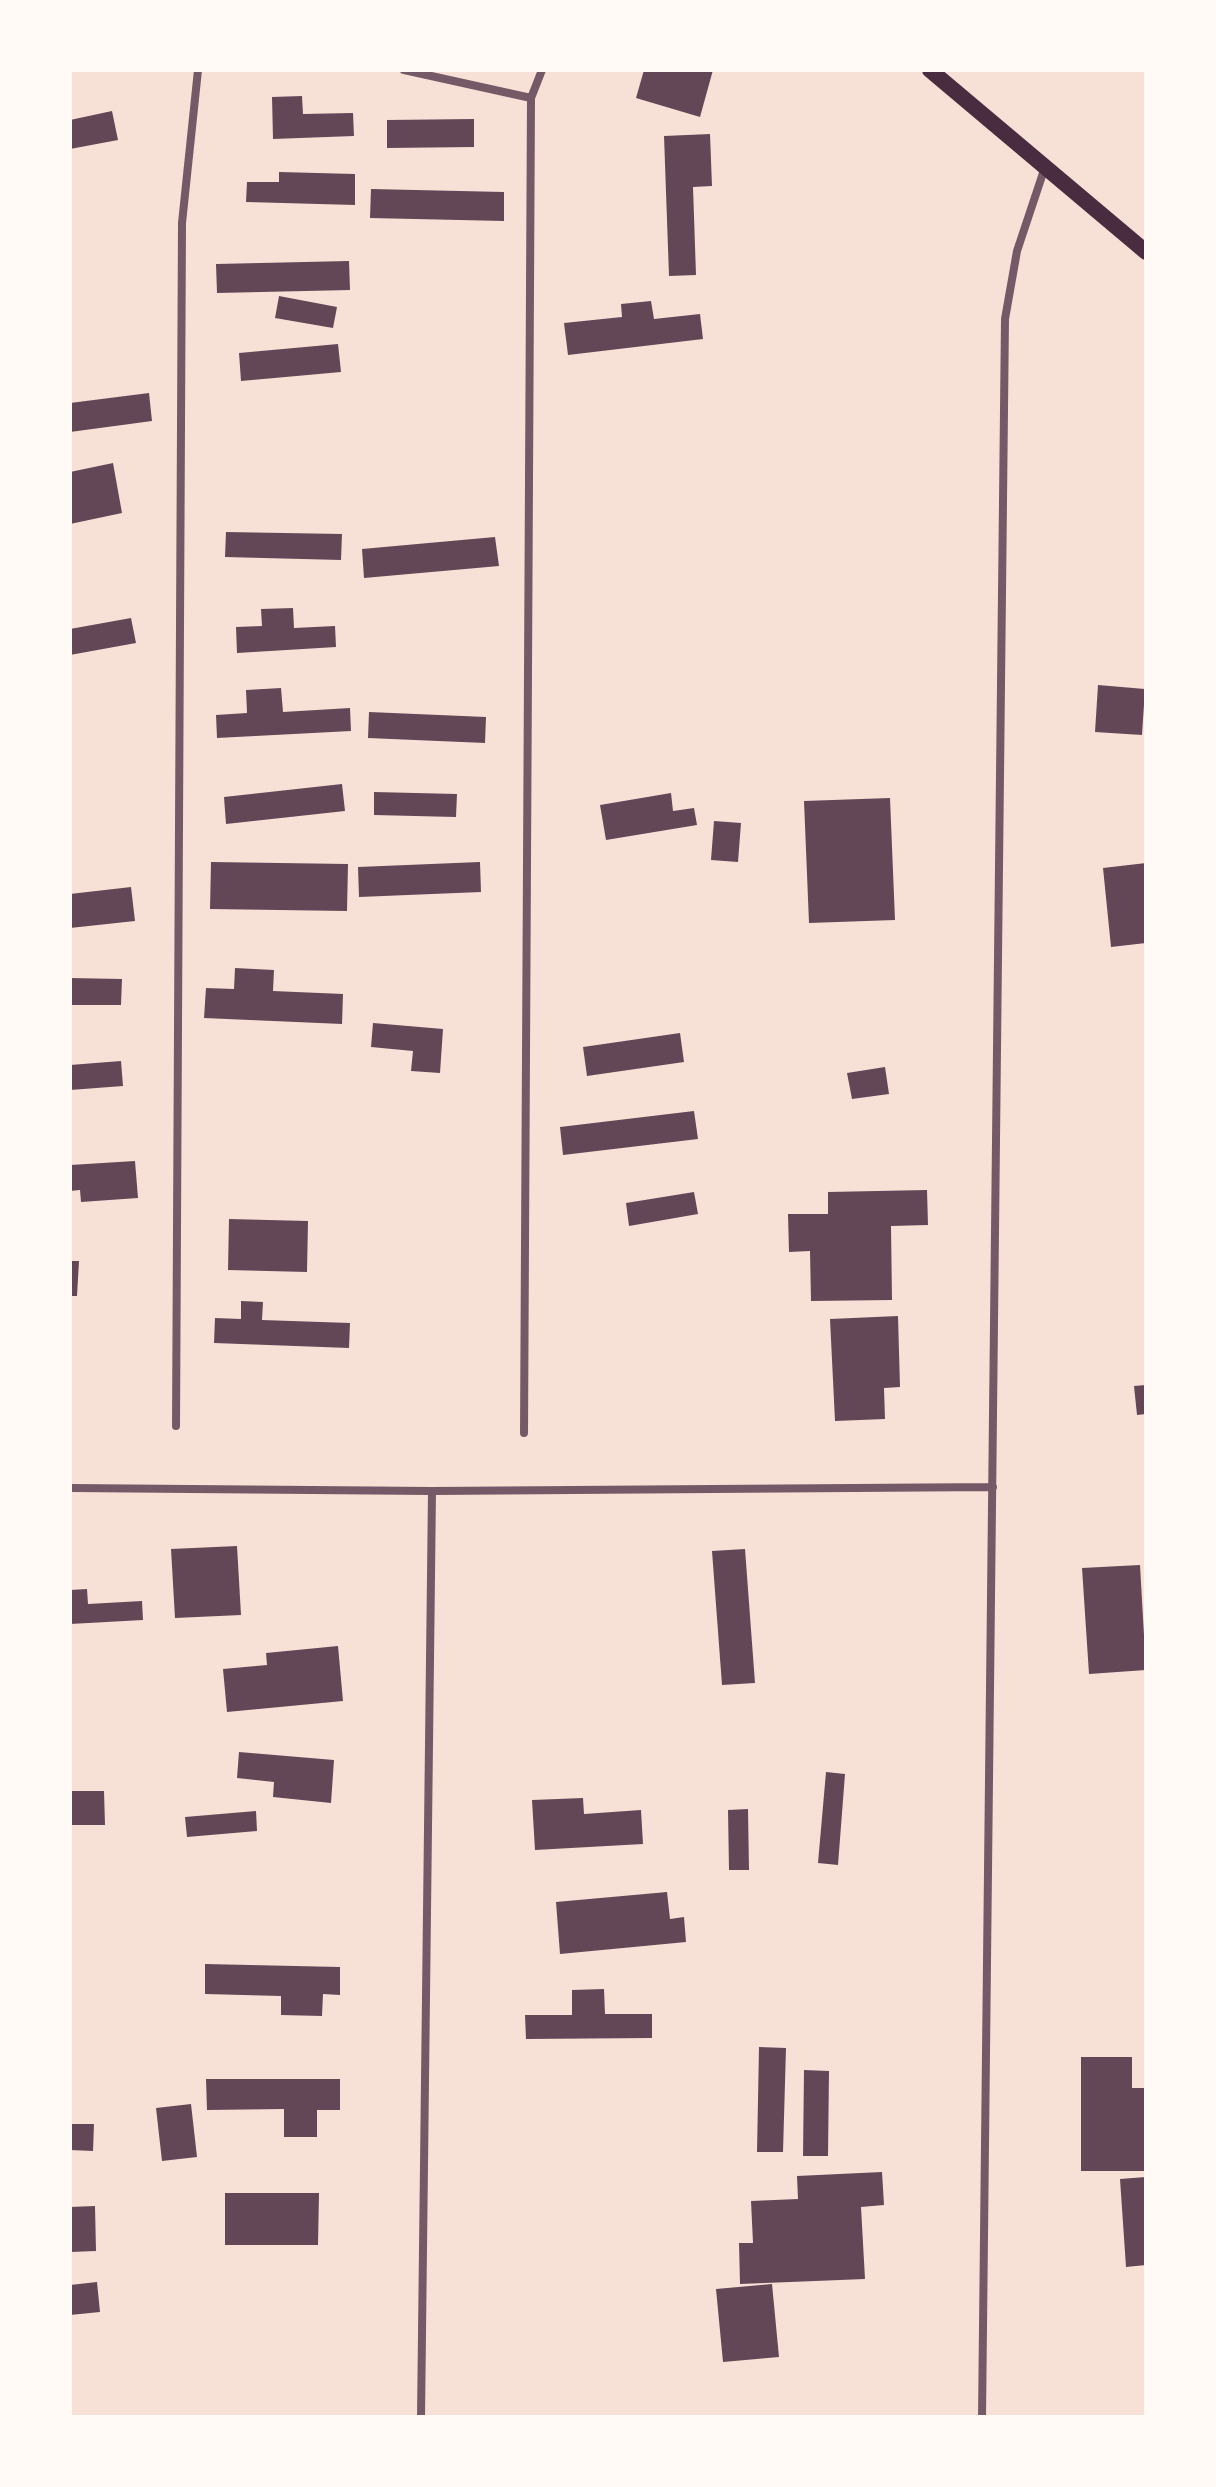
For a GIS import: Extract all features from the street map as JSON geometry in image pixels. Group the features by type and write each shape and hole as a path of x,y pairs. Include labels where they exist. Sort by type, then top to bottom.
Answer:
{"main road":[{"path":"930,70 1146,252"}],"street":[{"path":"176,1426 182,223 198,70"},
{"path":"404,70 531,98"},
{"path":"524,1433 531,98 542,70"},
{"path":"982,2417 1005,319 1017,251 1045,167"},
{"path":"70,1488 432,1491 993,1487"},
{"path":"421,2417 432,1491"}],"building":[{"path":"644,70 713,70 700,117 636,98"},
{"path":"302,96 303,114 353,113 354,136 273,139 272,97"},
{"path":"112,111 118,140 70,149 70,120"},
{"path":"474,119 474,147 387,148 387,120"},
{"path":"710,134 712,186 693,187 696,275 669,276 664,136"},
{"path":"279,172 355,174 355,205 246,202 247,182 279,182"},
{"path":"371,189 504,192 504,221 370,218"},
{"path":"349,261 350,290 217,293 216,264"},
{"path":"279,296 337,307 333,328 275,318"},
{"path":"651,301 654,319 700,314 703,339 568,355 564,323 622,317 621,304"},
{"path":"338,344 341,372 241,381 239,353"},
{"path":"149,393 152,421 70,432 70,403"},
{"path":"113,463 122,513 70,524 70,472"},
{"path":"226,532 342,534 341,560 225,557"},
{"path":"495,537 499,566 364,578 362,549"},
{"path":"293,608 294,628 335,626 336,647 237,653 236,627 262,626 261,609"},
{"path":"131,618 136,643 70,655 70,629"},
{"path":"1098,685 1145,689 1142,735 1095,732"},
{"path":"281,688 283,712 350,708 351,731 217,738 216,715 247,713 246,690"},
{"path":"369,712 486,717 485,743 368,738"},
{"path":"342,784 345,811 226,824 224,797"},
{"path":"374,792 457,794 456,817 374,815"},
{"path":"671,793 673,811 694,808 697,825 606,840 600,805"},
{"path":"890,798 895,920 809,923 804,801"},
{"path":"714,821 741,823 738,862 711,860"},
{"path":"211,862 348,864 347,911 210,909"},
{"path":"480,862 481,892 359,897 358,867"},
{"path":"1146,863 1146,943 1111,947 1103,868"},
{"path":"131,887 135,921 70,928 70,894"},
{"path":"235,968 274,970 273,991 343,994 342,1024 204,1018 206,988 234,989"},
{"path":"70,978 122,979 121,1005 70,1005"},
{"path":"373,1023 443,1029 440,1073 411,1071 413,1051 371,1047"},
{"path":"680,1033 684,1062 587,1076 583,1047"},
{"path":"121,1061 123,1086 70,1090 70,1065"},
{"path":"885,1067 889,1094 852,1099 847,1073"},
{"path":"694,1111 698,1139 563,1155 560,1127"},
{"path":"135,1161 138,1198 81,1202 80,1190 70,1191 70,1165"},
{"path":"927,1190 928,1225 891,1226 892,1300 811,1301 810,1251 789,1252 788,1214 828,1214 828,1192"},
{"path":"694,1192 698,1214 629,1226 626,1203"},
{"path":"229,1219 308,1221 307,1272 228,1270"},
{"path":"70,1261 79,1261 77,1296 70,1296"},
{"path":"241,1301 263,1302 262,1320 350,1323 349,1348 214,1343 215,1318 241,1319"},
{"path":"898,1316 900,1387 884,1388 885,1419 835,1421 830,1319"},
{"path":"1146,1385 1146,1414 1137,1415 1134,1386"},
{"path":"237,1546 241,1615 175,1618 171,1549"},
{"path":"745,1549 755,1683 722,1685 712,1551"},
{"path":"1140,1565 1146,1670 1089,1674 1082,1568"},
{"path":"87,1589 88,1604 142,1601 143,1620 70,1624 70,1590"},
{"path":"338,1646 343,1701 227,1712 223,1669 267,1665 266,1653"},
{"path":"239,1752 334,1760 331,1803 273,1797 274,1782 237,1778"},
{"path":"826,1772 845,1774 838,1865 818,1863"},
{"path":"70,1791 104,1791 105,1825 70,1825"},
{"path":"583,1798 584,1814 641,1810 643,1844 535,1850 532,1800"},
{"path":"748,1809 749,1870 729,1870 728,1810"},
{"path":"256,1811 257,1831 187,1837 185,1817"},
{"path":"667,1892 670,1919 684,1917 686,1942 560,1954 556,1902"},
{"path":"205,1964 340,1967 340,1995 323,1994 322,2016 281,2015 281,1996 205,1994"},
{"path":"604,1989 605,2014 652,2014 652,2038 526,2039 525,2015 572,2015 572,1990"},
{"path":"759,2047 786,2048 783,2152 757,2152"},
{"path":"1081,2057 1132,2057 1132,2088 1146,2088 1144,2171 1081,2171"},
{"path":"804,2070 829,2071 828,2156 803,2156"},
{"path":"206,2079 340,2079 340,2110 317,2110 317,2137 284,2137 284,2109 207,2110"},
{"path":"191,2104 197,2157 162,2161 156,2108"},
{"path":"70,2124 94,2124 93,2151 70,2150"},
{"path":"882,2172 884,2205 861,2207 865,2279 740,2284 739,2243 753,2243 751,2201 798,2199 797,2176"},
{"path":"1146,2177 1146,2265 1126,2267 1120,2179"},
{"path":"225,2193 319,2193 318,2245 225,2245"},
{"path":"95,2206 96,2251 70,2252 70,2207"},
{"path":"97,2282 100,2312 70,2315 70,2285"},
{"path":"772,2284 779,2357 723,2362 716,2289"}]}
